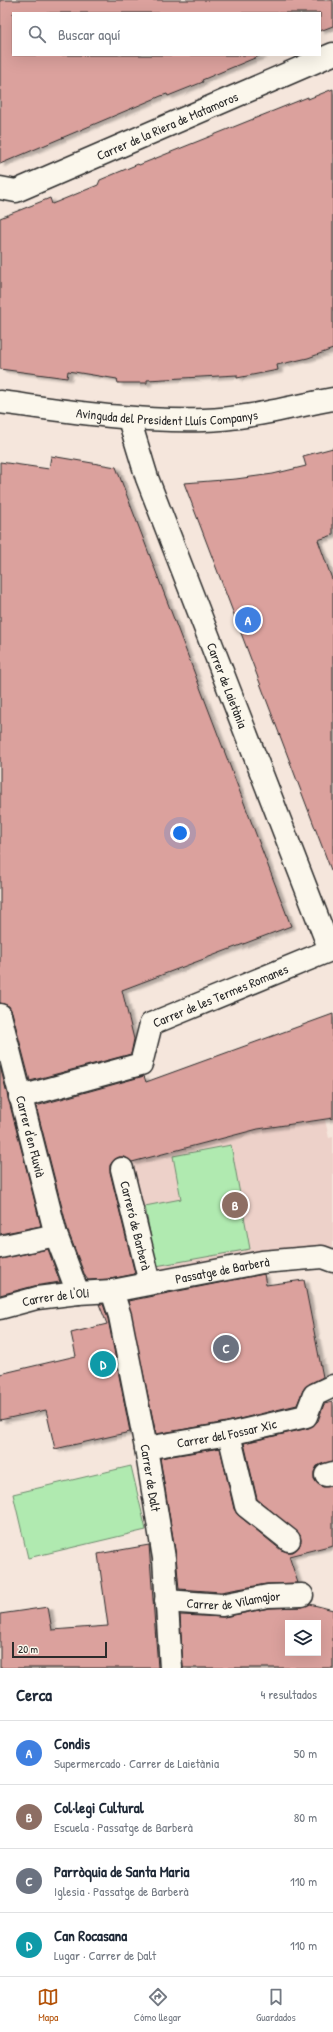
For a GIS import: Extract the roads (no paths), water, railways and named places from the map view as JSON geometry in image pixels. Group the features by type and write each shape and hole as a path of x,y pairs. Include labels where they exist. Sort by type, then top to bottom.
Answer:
{"street":[{"name":"Carrer de la Riera de Matamoros","path":"6,193 333,54"},
{"name":"Avinguda del President Lluís Companys","path":"0,402 128,419 204,420 256,414 333,399"},
{"name":"Carrer de Laietània","path":"128,419 147,478 331,949"},
{"name":"Carrer de les Termes Romanes","path":"20,1097 141,1064 151,1024 331,949"},
{"name":"Carrer d'en Fluvià","path":"0,1015 56,1235 78,1293"},
{"name":"Carreró de Barberà","path":"122,1168 150,1283"},
{"path":"0,1247 56,1235"},
{"name":"Passatge de Barberà","path":"112,1291 262,1262 322,1257 333,1261"},
{"name":"Carrer de l'Oli","path":"0,1308 38,1298 78,1293 112,1291"},
{"name":"Carrer de Dalt","path":"112,1291 120,1316 146,1448 164,1558 172,1668"},
{"name":"Carrer del Fossar Xic","path":"146,1448 229,1434 306,1416 314,1395 333,1386"},
{"path":"229,1434 246,1506 289,1540"},
{"name":"Carrer de Vilamajor","path":"166,1601 222,1605 268,1596 302,1595"}],"place":[{"name":"Condis","path":"248,620"},
{"name":"Col·legi Cultural","path":"235,1205"},
{"name":"Parròquia de Santa Maria","path":"226,1348"},
{"name":"Can Rocasana","path":"103,1364"}]}
